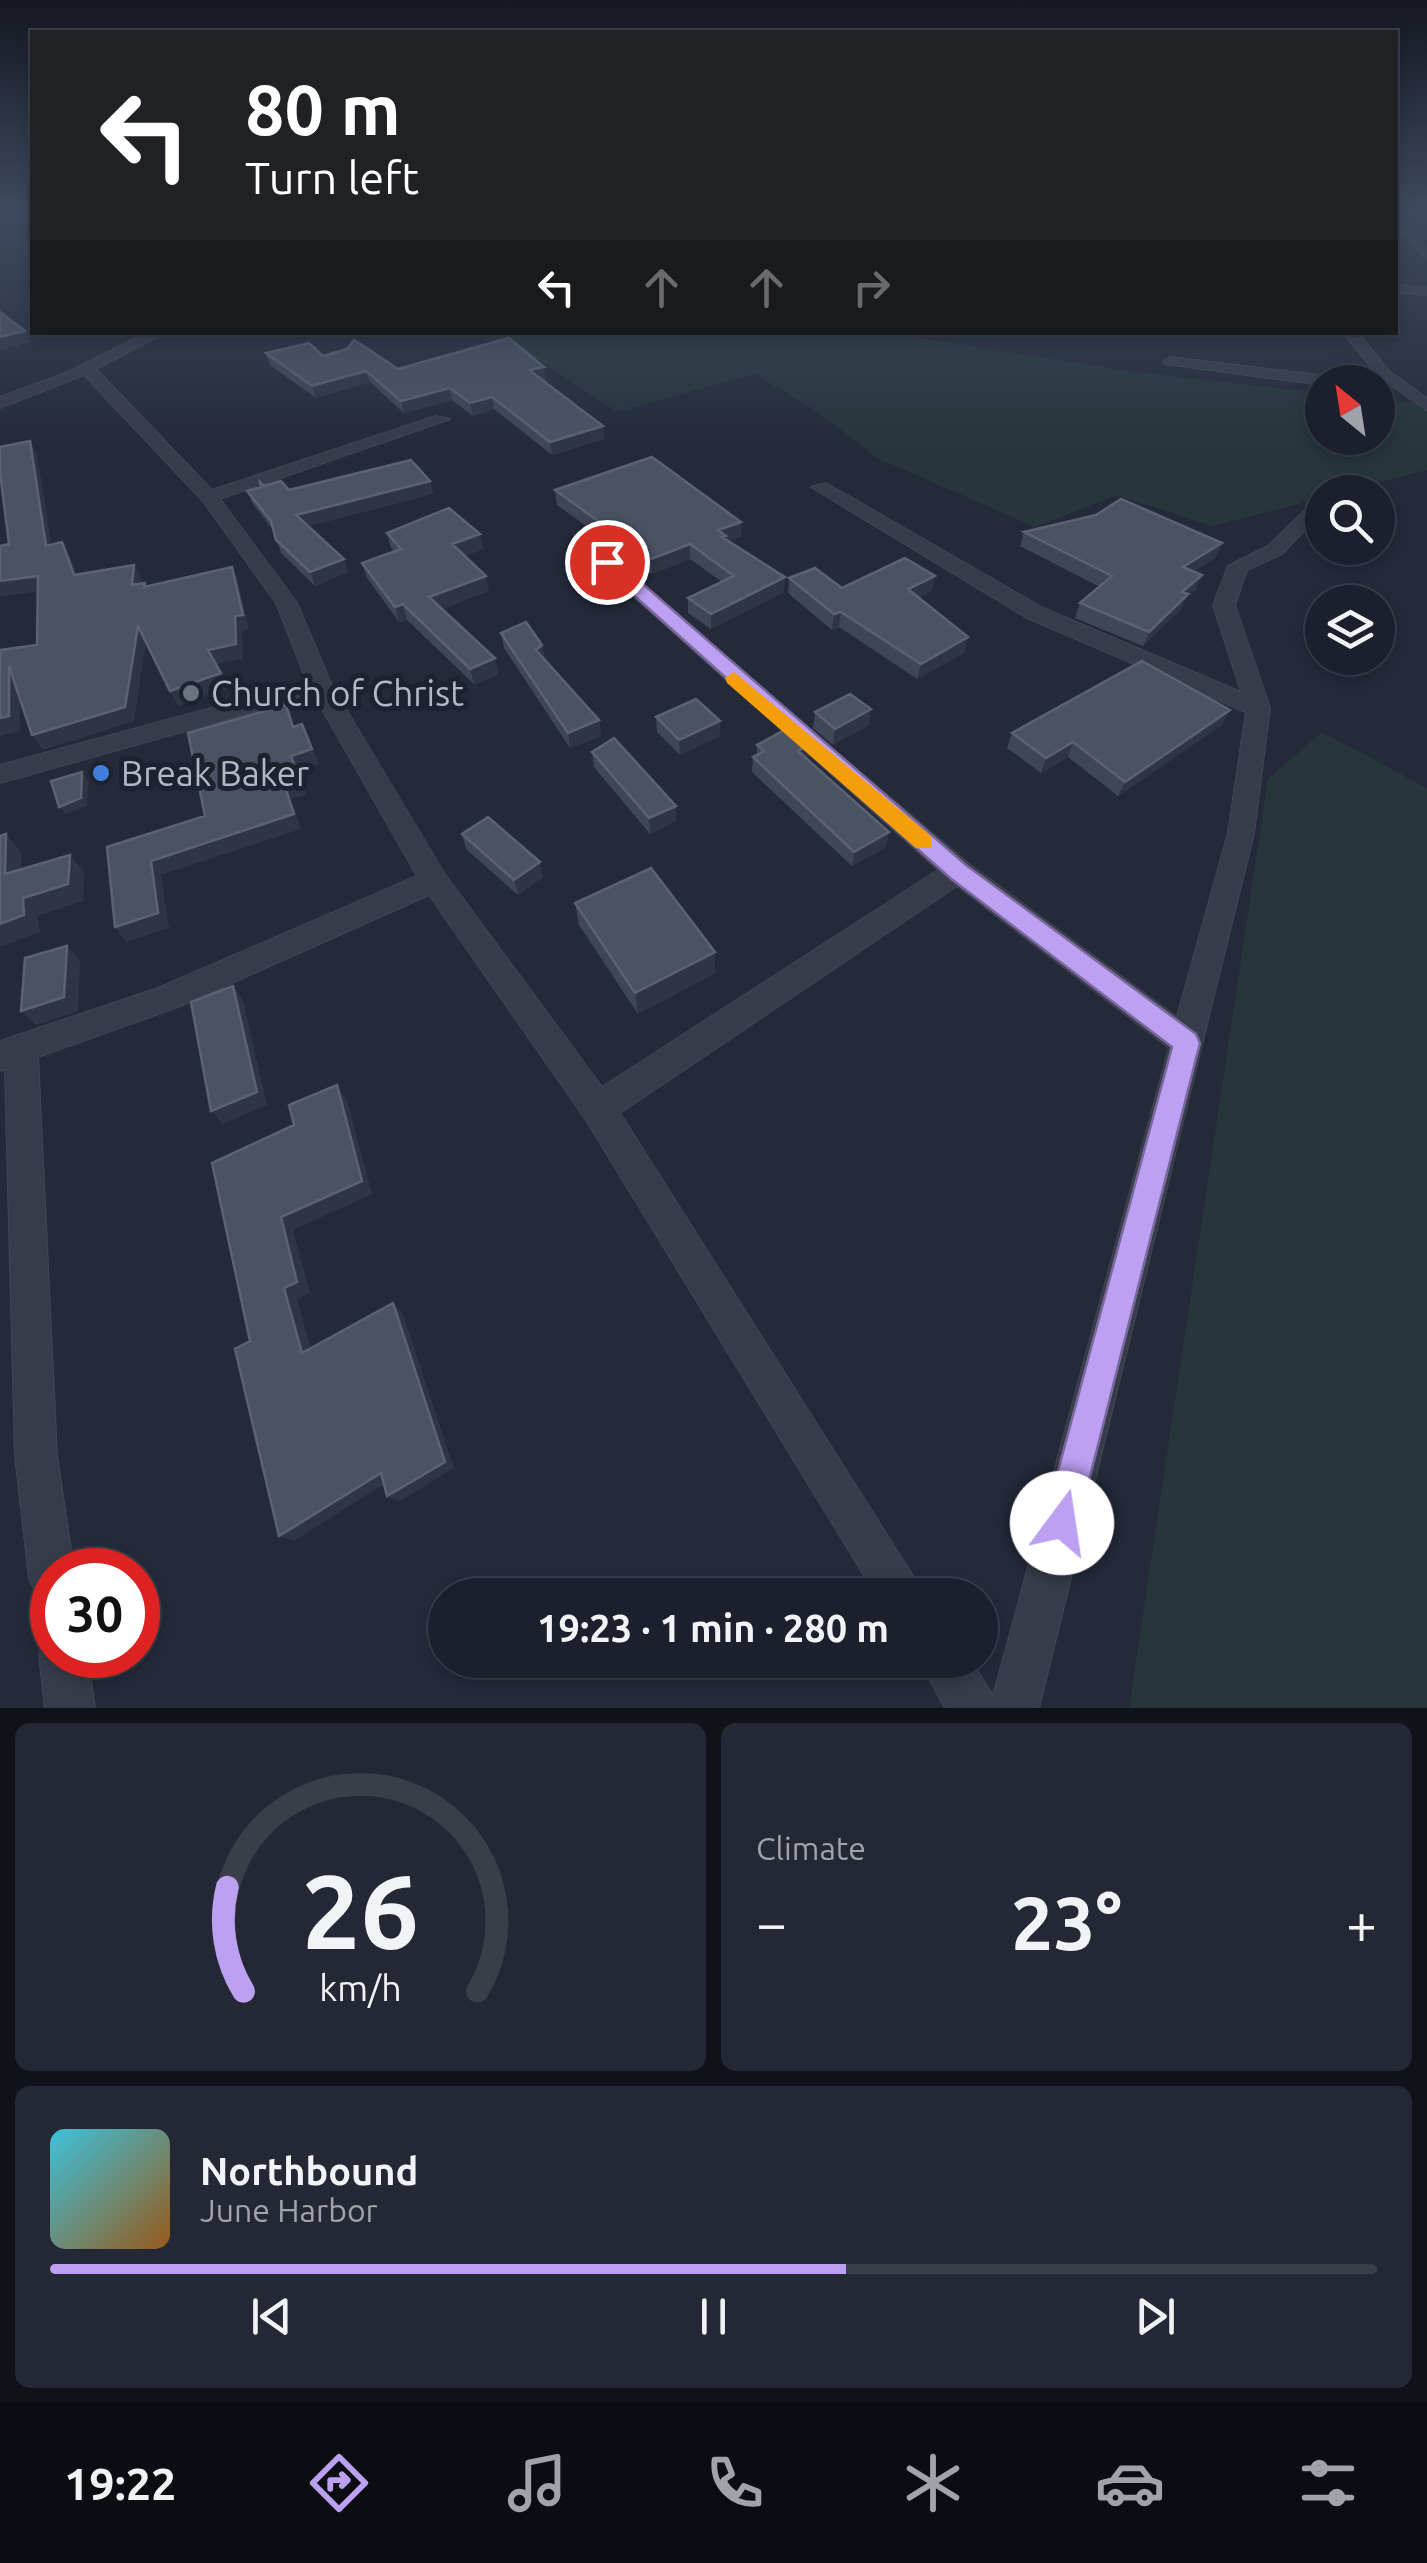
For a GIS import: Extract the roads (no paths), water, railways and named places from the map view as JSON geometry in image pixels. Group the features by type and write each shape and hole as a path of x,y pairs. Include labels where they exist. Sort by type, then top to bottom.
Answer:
{"street":[{"path":"1398,290 1427,290"},
{"path":"0,402 87,369 154,335"},
{"path":"1352,335 1403,391 1427,405"},
{"path":"1170,361 1305,378"},
{"path":"87,369 208,497 286,603 320,686 434,881 598,1109 891,1578"},
{"path":"1395,390 1403,391"},
{"path":"208,497 442,420"},
{"path":"820,487 1035,613 1258,708"},
{"path":"1014,1708 1241,833 1258,708 1224,605 1230,580 1238,566 1274,550 1305,521"},
{"path":"582,539 734,678 958,872 1186,1043"},
{"path":"0,774 320,686"},
{"path":"598,1109 958,872"},
{"path":"48,1548 36,1456 10,1052 167,998 434,881"},
{"path":"66,1678 70,1708"},
{"path":"954,1678 973,1708"}],"place":[{"name":"Church of Christ","path":"191,693"},
{"name":"Break Baker","path":"101,773"}]}
